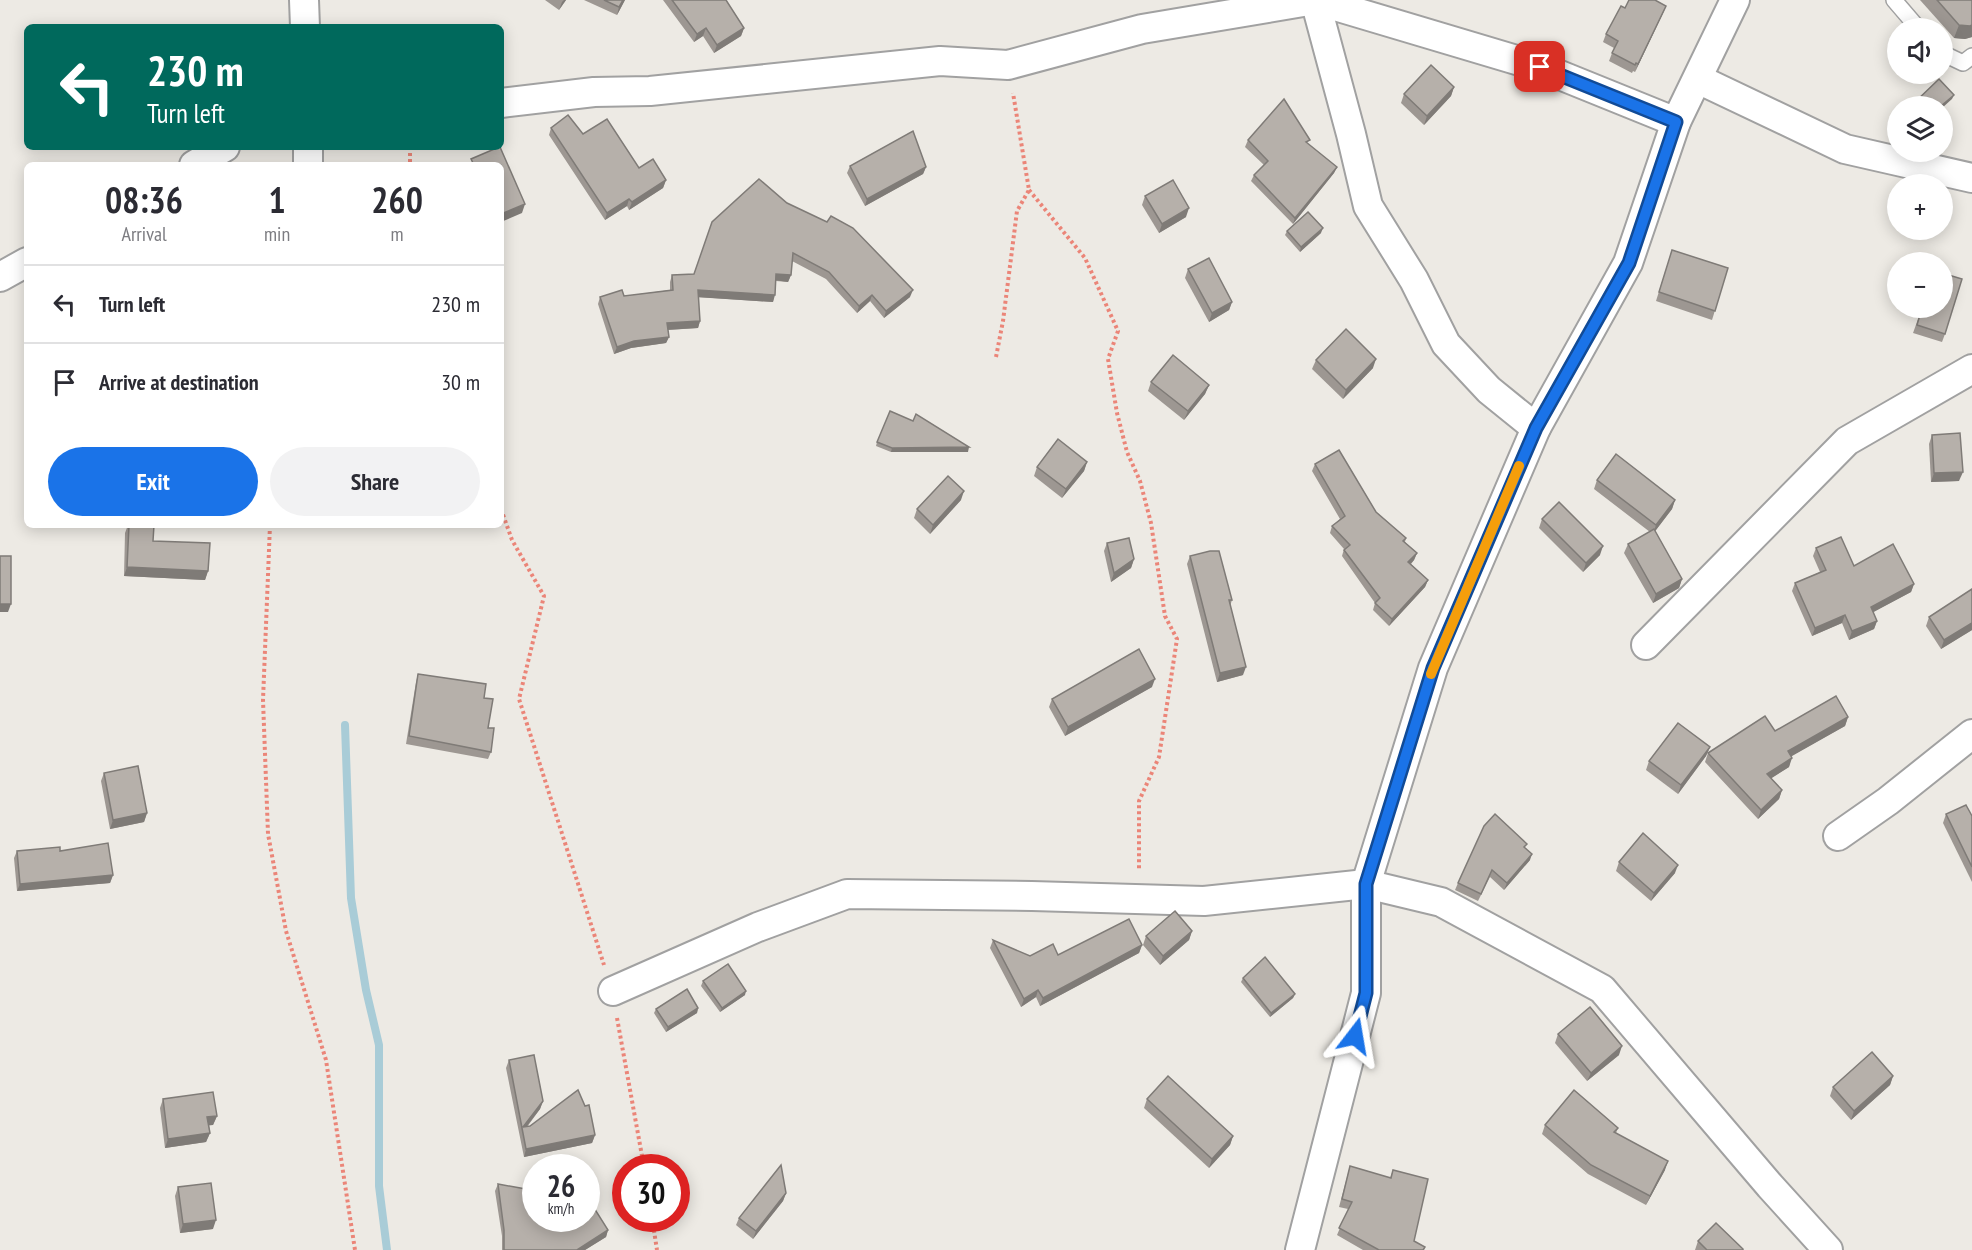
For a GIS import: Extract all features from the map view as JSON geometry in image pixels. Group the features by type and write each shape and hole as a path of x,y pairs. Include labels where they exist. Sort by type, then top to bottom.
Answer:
{"street":[{"path":"304,0 305,24"},
{"path":"504,103 594,92 683,88 940,61 1008,65 1142,29 1315,0"},
{"path":"1536,428 1489,390 1446,344 1414,280 1368,206 1315,0 1540,67 1676,122"},
{"path":"1300,1250 1366,993 1366,884 1433,668 1536,428 1629,263 1676,122 1735,0"},
{"path":"1698,79 1845,149 1972,178"},
{"path":"199,162 220,150"},
{"path":"0,277 24,264"},
{"path":"1646,645 1847,441 1972,369"},
{"path":"1838,836 1888,801 1972,734"},
{"path":"613,991 758,927 847,894 997,895 1204,901 1366,884 1441,902 1602,989 1770,1186 1828,1250"}],"lane":[{"path":"1894,0 1909,18"},
{"path":"1953,59 1963,63 1972,56"}],"path":[{"path":"1008,65 1029,190 1085,258 1118,331 1108,359 1117,413 1127,452 1140,481 1151,523 1165,616 1177,639 1159,757 1139,801 1140,899"},
{"path":"996,357 1003,321 1017,211 1029,190"},
{"path":"504,517 512,540 544,596 519,699 613,991 642,1154"},
{"path":"270,528 263,700 268,834 286,931 326,1060 355,1250"},
{"path":"654,1232 657,1250"}],"building":[{"path":"604,0 623,0 619,7"},
{"path":"672,0 726,0 744,28 717,45 706,28 697,34"},
{"path":"1629,0 1655,0 1666,6 1638,64 1635,65 1612,53 1618,41 1606,34 1621,6 1625,8"},
{"path":"1937,0 1972,0 1972,25 1959,25"},
{"path":"1431,65 1454,87 1427,116 1404,94"},
{"path":"1934,84 1944,84 1954,95 1953,96 1921,96"},
{"path":"1284,99 1310,140 1306,142 1337,167 1295,218 1254,175 1268,161 1248,140"},
{"path":"568,115 583,134 607,119 639,168 653,159 666,180 632,202 629,199 607,213 551,128"},
{"path":"913,131 926,167 867,199 850,166"},
{"path":"493,150 501,150 525,204 504,213 504,162 472,162 471,159"},
{"path":"759,179 787,203 827,222 831,216 853,228 913,290 886,311 872,295 859,306 829,272 793,253 791,275 776,274 775,295 698,290 700,321 667,323 669,337 634,341 617,347 600,297 622,290 624,296 673,290 672,275 694,274 712,222"},
{"path":"1173,180 1189,208 1162,224 1145,196"},
{"path":"1308,212 1323,228 1301,247 1287,231"},
{"path":"1672,250 1728,268 1715,311 1659,292"},
{"path":"1209,258 1232,302 1212,313 1188,269"},
{"path":"1953,276 1962,279 1953,308"},
{"path":"1919,318 1950,318 1945,334 1917,325"},
{"path":"1346,329 1376,359 1346,390 1316,360"},
{"path":"1173,355 1209,385 1188,411 1151,382"},
{"path":"890,411 913,421 916,414 969,447 892,448 877,442"},
{"path":"1960,433 1963,472 1934,473 1932,435"},
{"path":"1058,439 1087,462 1066,489 1037,467"},
{"path":"1339,450 1376,512 1406,538 1403,541 1417,553 1408,562 1428,580 1392,619 1375,603 1380,598 1344,550 1350,545 1332,526 1345,516 1315,464"},
{"path":"1616,454 1675,500 1656,525 1597,480"},
{"path":"948,476 964,491 933,525 917,509"},
{"path":"1559,502 1603,546 1586,563 1542,519"},
{"path":"129,528 154,528 153,541 210,543 208,571 127,567"},
{"path":"1654,529 1682,579 1656,594 1628,544"},
{"path":"1841,537 1854,566 1893,544 1914,584 1871,607 1877,621 1852,631 1845,615 1815,628 1795,583 1826,570 1816,548"},
{"path":"1129,538 1134,559 1114,573 1107,543"},
{"path":"1219,551 1246,667 1220,673 1190,556"},
{"path":"0,556 11,556 11,604 0,604"},
{"path":"1972,589 1972,623 1944,640 1929,617"},
{"path":"1139,649 1155,679 1068,727 1052,699"},
{"path":"418,674 486,684 484,698 493,699 488,728 494,728 491,752 409,736"},
{"path":"1836,696 1848,717 1788,751 1792,758 1767,774 1782,790 1761,810 1708,753 1765,716 1775,731"},
{"path":"1678,723 1710,747 1681,785 1649,761"},
{"path":"138,766 147,813 113,820 104,773"},
{"path":"1966,805 1972,816 1972,867 1946,814"},
{"path":"1495,814 1527,844 1524,847 1532,854 1507,883 1492,870 1481,894 1458,883 1484,826"},
{"path":"1643,833 1678,865 1654,893 1619,862"},
{"path":"108,843 113,875 20,884 17,851 60,847 60,851"},
{"path":"1175,911 1192,931 1163,956 1146,936"},
{"path":"1129,919 1142,945 1043,998 1038,990 1024,999 993,940 1030,956 1053,944 1058,955"},
{"path":"1265,957 1295,994 1271,1013 1243,978"},
{"path":"728,964 746,991 722,1008 703,981"},
{"path":"687,989 698,1008 668,1027 656,1009"},
{"path":"1590,1007 1622,1046 1591,1073 1558,1034"},
{"path":"1872,1052 1893,1076 1854,1111 1833,1087"},
{"path":"534,1055 543,1101 523,1127 530,1126 578,1090 585,1106 589,1105 595,1135 526,1149 509,1060"},
{"path":"1168,1076 1233,1136 1212,1159 1147,1099"},
{"path":"1574,1090 1618,1128 1614,1132 1668,1161 1650,1196 1591,1165 1545,1125"},
{"path":"213,1092 217,1116 207,1117 210,1133 168,1139 163,1099"},
{"path":"781,1165 786,1193 756,1231 739,1218"},
{"path":"1350,1166 1391,1178 1393,1170 1428,1179 1414,1241 1425,1247 1423,1250 1379,1250 1339,1228 1352,1202 1342,1199"},
{"path":"211,1183 216,1220 183,1224 178,1187"},
{"path":"498,1184 522,1188 522,1232 600,1232 600,1217 608,1230 577,1250 504,1250 504,1230"},
{"path":"1716,1223 1743,1250 1707,1250 1698,1241"}],"waterway":[{"path":"345,725 351,898 366,990 379,1045 379,1186 387,1250"}],"slow traffic":[{"path":"1431,674 1519,466"}],"route":[{"path":"1355,1036 1366,993 1366,884 1433,668 1536,428 1629,263 1676,122 1540,67"}]}
